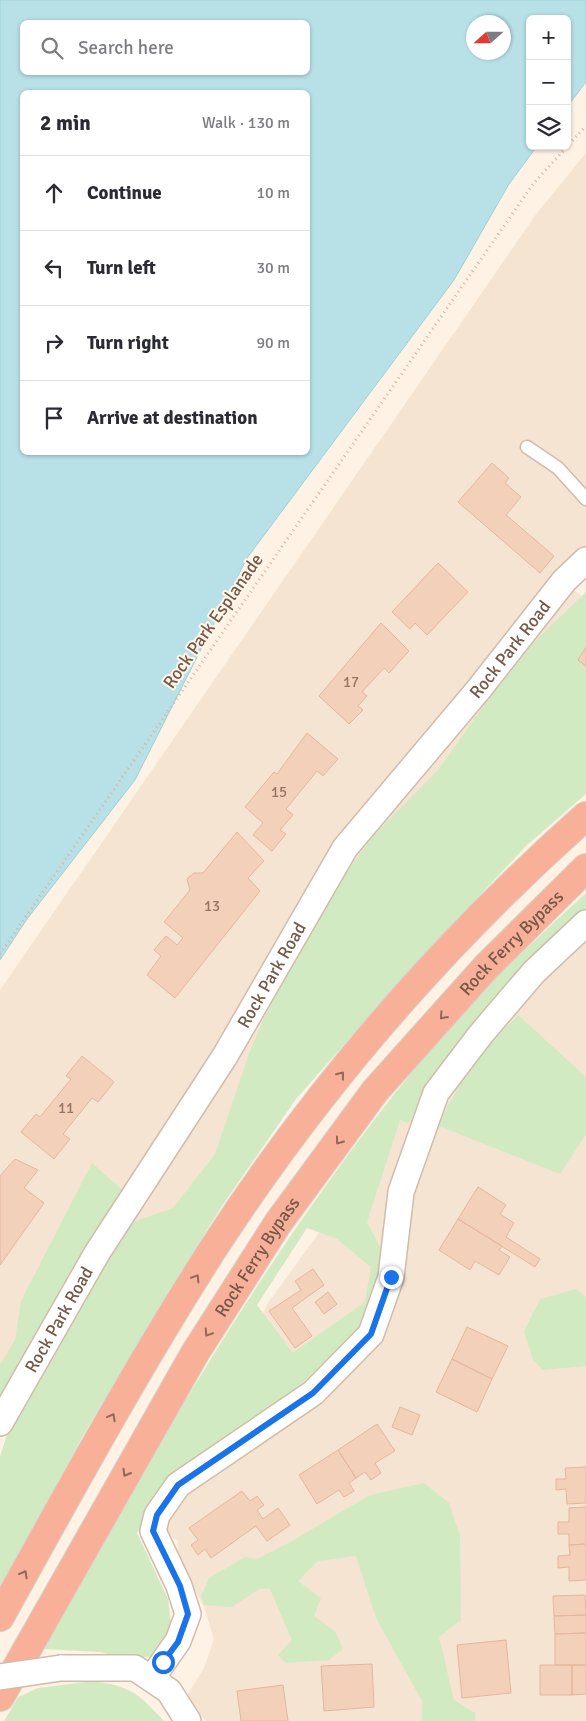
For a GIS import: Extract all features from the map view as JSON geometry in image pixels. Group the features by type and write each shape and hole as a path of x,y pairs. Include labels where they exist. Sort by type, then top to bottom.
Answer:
{"highway":[{"path":"0,1617 128,1387 212,1251 289,1140 370,1038 459,938 586,816"},
{"name":"Rock Ferry Bypass","path":"0,1697 195,1353 278,1223 375,1091 486,967 586,868"}],"street":[{"name":"Rock Park Road","path":"0,1423 97,1253 225,1056 345,848 479,689 564,581 586,560"},
{"path":"152,1678 178,1642 188,1614 180,1586 153,1531 157,1515 178,1485 313,1393 371,1334 391,1277 401,1192 436,1093 481,1034 534,972 586,923"},
{"path":"0,1678 61,1668 134,1668 152,1678 168,1691 185,1712 188,1721"}],"lane":[{"path":"527,447 558,468 586,500"}],"path":[{"name":"Rock Park Esplanade","path":"0,954 533,184 586,126"}],"shaded area":[{"path":"586,153 586,578 574,590 586,599 31,1448 0,1428 0,990 537,213"},
{"path":"586,923 586,1721 206,1721 185,1699 204,1668 214,1639 204,1607 177,1556 178,1541 155,1526 268,1303 432,1077"}],"green space":[{"path":"586,592 586,794 526,846 410,970 296,1099 222,1206 169,1291 88,1427 0,1587 0,1456 8,1432 0,1425 0,1365 15,1340 21,1301 92,1163 130,1197 127,1224 173,1208 215,1154 250,1051 295,945 372,837 438,770 490,697 536,640"},
{"path":"586,893 586,916 425,1088 409,1123 400,1120 367,1222 381,1249 380,1278 366,1323 287,1397 261,1412 186,1468 137,1533 168,1599 172,1632 164,1644 149,1657 124,1658 100,1652 44,1649 179,1411 276,1258 328,1183 382,1110 456,1019 511,963","holes":["307,1228 337,1239 371,1267 365,1302 293,1353 257,1305"]},
{"path":"518,1015 586,1077 586,1134 560,1174 439,1126 447,1107 474,1061"},
{"path":"576,1289 586,1297 586,1366 543,1370 533,1360 524,1331 540,1299"},
{"path":"424,1483 449,1503 460,1535 461,1620 439,1637 454,1700 475,1713 475,1721 422,1721 422,1701 376,1618 356,1556 318,1561 298,1581 321,1598 314,1616 335,1631 343,1649 329,1660 286,1663 278,1655 292,1640 270,1589 259,1589 232,1607 204,1605 201,1596 209,1578 245,1557 257,1559 292,1541 370,1495"},
{"path":"93,1681 126,1689 140,1698 164,1721 4,1721 18,1697 38,1688"}],"water":[{"path":"0,0 586,0 586,82 571,102 571,15 526,15 526,150 534,150 509,184 454,280 247,558 135,780 27,919 0,960"}],"building":[{"path":"492,463 509,478 505,483 521,497 506,515 554,556 540,573 458,502"},
{"path":"438,563 468,592 427,635 415,623 410,629 392,612"},
{"path":"381,623 409,651 389,673 384,668 362,692 367,696 358,706 363,710 349,724 319,696"},
{"path":"586,647 586,666 578,660"},
{"path":"307,733 338,759 323,776 317,771 286,809 293,815 280,830 286,834 272,851 253,835 263,823 245,807 274,772 277,774"},
{"path":"237,832 264,861 248,878 260,891 175,998 147,975 161,956 154,950 166,936 177,945 183,938 164,922 190,890 187,879 194,873 203,873"},
{"path":"82,1056 114,1082 98,1102 92,1098 63,1134 70,1139 54,1159 21,1132 36,1114 40,1117 71,1079 66,1076"},
{"path":"15,1159 38,1170 24,1188 44,1203 0,1265 0,1176"},
{"path":"478,1187 506,1205 500,1214 514,1223 506,1237 540,1259 535,1267 458,1219"},
{"path":"458,1219 502,1246 499,1250 510,1257 499,1275 475,1261 470,1270 439,1250"},
{"path":"313,1269 324,1285 292,1308 312,1336 295,1348 269,1311 301,1290 295,1281"},
{"path":"328,1292 337,1304 324,1314 315,1302"},
{"path":"467,1327 508,1346 492,1379 452,1359"},
{"path":"452,1359 492,1379 477,1412 436,1392"},
{"path":"400,1407 420,1415 412,1435 392,1427"},
{"path":"377,1424 395,1451 375,1463 381,1473 371,1480 365,1472 356,1478 338,1450"},
{"path":"338,1450 356,1478 349,1483 354,1491 344,1497 339,1490 317,1504 299,1475"},
{"path":"586,1467 586,1503 567,1504 566,1489 556,1490 556,1479 566,1479 565,1468"},
{"path":"242,1491 250,1501 257,1496 264,1505 257,1510 263,1519 278,1508 290,1525 267,1541 256,1526 211,1558 205,1549 198,1555 191,1545 198,1540 189,1528"},
{"path":"586,1507 586,1544 569,1545 569,1534 558,1534 558,1522 569,1522 569,1508"},
{"path":"586,1544 586,1580 569,1581 569,1567 558,1568 558,1556 570,1555 569,1545"},
{"path":"585,1595 586,1615 554,1616 553,1596"},
{"path":"586,1615 586,1633 555,1634 554,1616"},
{"path":"586,1633 586,1665 555,1665 555,1634"},
{"path":"506,1640 511,1693 462,1698 457,1645"},
{"path":"372,1664 374,1707 324,1711 321,1666"},
{"path":"540,1665 572,1665 572,1695 540,1695"},
{"path":"572,1665 586,1665 586,1694 572,1695"},
{"path":"283,1685 288,1721 241,1721 237,1691"}],"route":[{"path":"163,1662 178,1642 188,1614 180,1586 153,1531 157,1515 178,1485 313,1393 371,1334 391,1277"}]}
